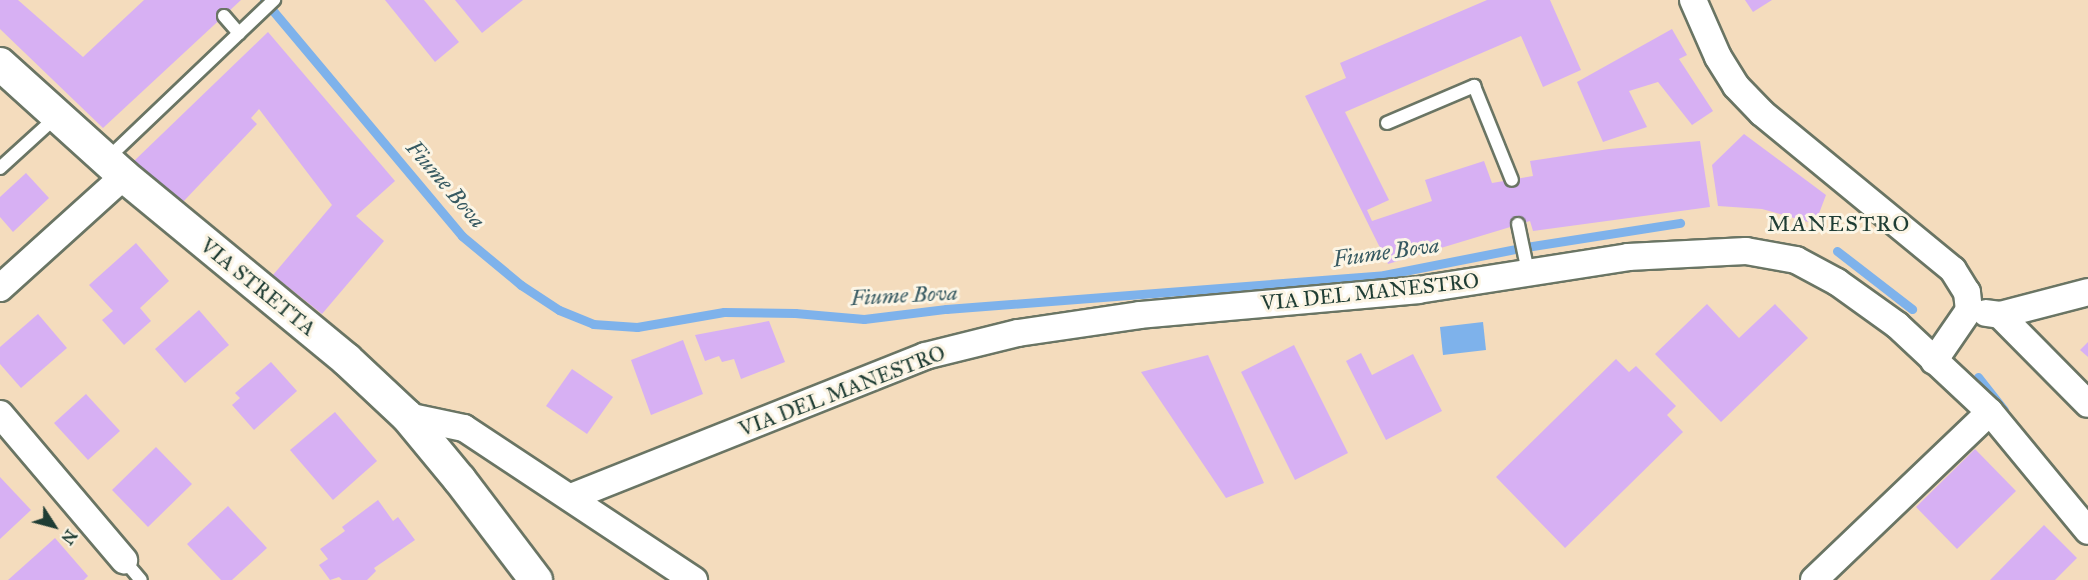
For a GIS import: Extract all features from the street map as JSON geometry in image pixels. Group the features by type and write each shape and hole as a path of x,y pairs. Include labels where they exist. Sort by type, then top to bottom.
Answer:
{"street":[{"path":"1693,0 1718,57 1736,86 1762,113 1953,270 1966,292 1969,310 1934,361"},
{"name":"VIA STRETTA","path":"0,64 115,168 346,359 407,416 460,480 536,580"},
{"path":"0,288 115,168"},
{"name":"VIA DEL MANESTRO","path":"571,496 925,356 1018,333 1140,315 1418,290 1526,265 1693,251 1746,251 1796,260 1837,282 1897,325 1990,412 2088,531"},
{"path":"1969,310 2000,315 2088,292"},
{"path":"2000,315 2088,404"},
{"path":"1814,580 1990,412"},
{"path":"0,414 124,560"},
{"path":"407,416 464,428 571,496 694,580"}],"lane":[{"path":"115,168 239,33 274,0"},
{"path":"224,16 239,33"},
{"path":"1387,123 1474,86 1512,180"},
{"path":"0,168 57,116"},
{"path":"1518,224 1526,265"},
{"path":"124,560 141,580"}],"water":[{"path":"1483,322 1486,350 1443,355 1440,327"}],"building":[{"path":"0,0 18,0 83,57 144,0 241,0 103,128 0,29"},
{"path":"385,0 424,0 459,42 435,62"},
{"path":"455,0 523,0 482,33"},
{"path":"1487,0 1550,0 1581,70 1543,87 1521,36 1345,112 1389,200 1367,210 1372,221 1432,201 1425,180 1484,161 1492,183 1533,176 1530,161 1609,149 1700,141 1710,207 1533,231 1530,221 1388,264 1305,96 1346,78 1340,63"},
{"path":"1745,0 1772,0 1753,12"},
{"path":"1672,29 1687,55 1679,59 1713,111 1692,125 1658,82 1629,91 1647,127 1603,142 1577,82"},
{"path":"268,32 395,181 356,216 384,241 322,314 273,275 332,205 259,109 251,118 257,124 182,203 134,161"},
{"path":"1744,134 1826,195 1815,224 1762,209 1718,206 1712,165"},
{"path":"26,173 49,198 13,232 0,217 0,197"},
{"path":"136,243 169,281 140,308 151,321 124,345 102,320 113,311 89,285"},
{"path":"1707,304 1739,338 1775,304 1808,338 1721,422 1655,354"},
{"path":"199,310 229,345 185,383 155,349"},
{"path":"38,314 67,348 21,388 0,364 0,347"},
{"path":"769,321 785,362 741,379 734,359 722,362 719,356 705,361 695,335"},
{"path":"683,340 703,394 651,415 631,360"},
{"path":"2088,342 2088,357 2080,350"},
{"path":"1294,345 1348,453 1295,480 1241,372"},
{"path":"1361,353 1372,375 1413,354 1442,411 1386,440 1346,361"},
{"path":"1208,355 1264,483 1226,498 1141,372"},
{"path":"1616,359 1629,372 1636,366 1676,406 1667,415 1683,432 1565,548 1496,477"},
{"path":"271,362 297,391 254,430 232,405 240,398 235,393"},
{"path":"572,369 613,397 587,434 546,406"},
{"path":"86,394 120,431 88,460 54,423"},
{"path":"335,412 377,461 333,500 290,450"},
{"path":"156,447 192,484 148,527 112,490"},
{"path":"1975,449 2016,491 1957,549 1916,507"},
{"path":"0,477 31,510 0,539"},
{"path":"378,500 393,521 398,517 415,540 374,568 376,571 367,580 342,580 339,577 330,580 319,565 328,559 320,549 345,531 342,527"},
{"path":"228,506 267,548 232,580 221,580 187,544"},
{"path":"2044,525 2077,558 2055,580 1990,580"},
{"path":"55,538 88,576 84,580 8,580"}],"waterway":[{"name":"Fiume Bova","path":"264,0 462,236 521,285 559,310 593,324 637,327 724,312 795,313 864,319 946,309 1384,275 1526,247 1680,223"},
{"name":"Fiume Bova","path":"1837,251 1912,309"},
{"name":"Fiume Bova","path":"1978,377 2004,410"}],"district":[{"name":"MANESTRO","path":"1839,224"}]}
